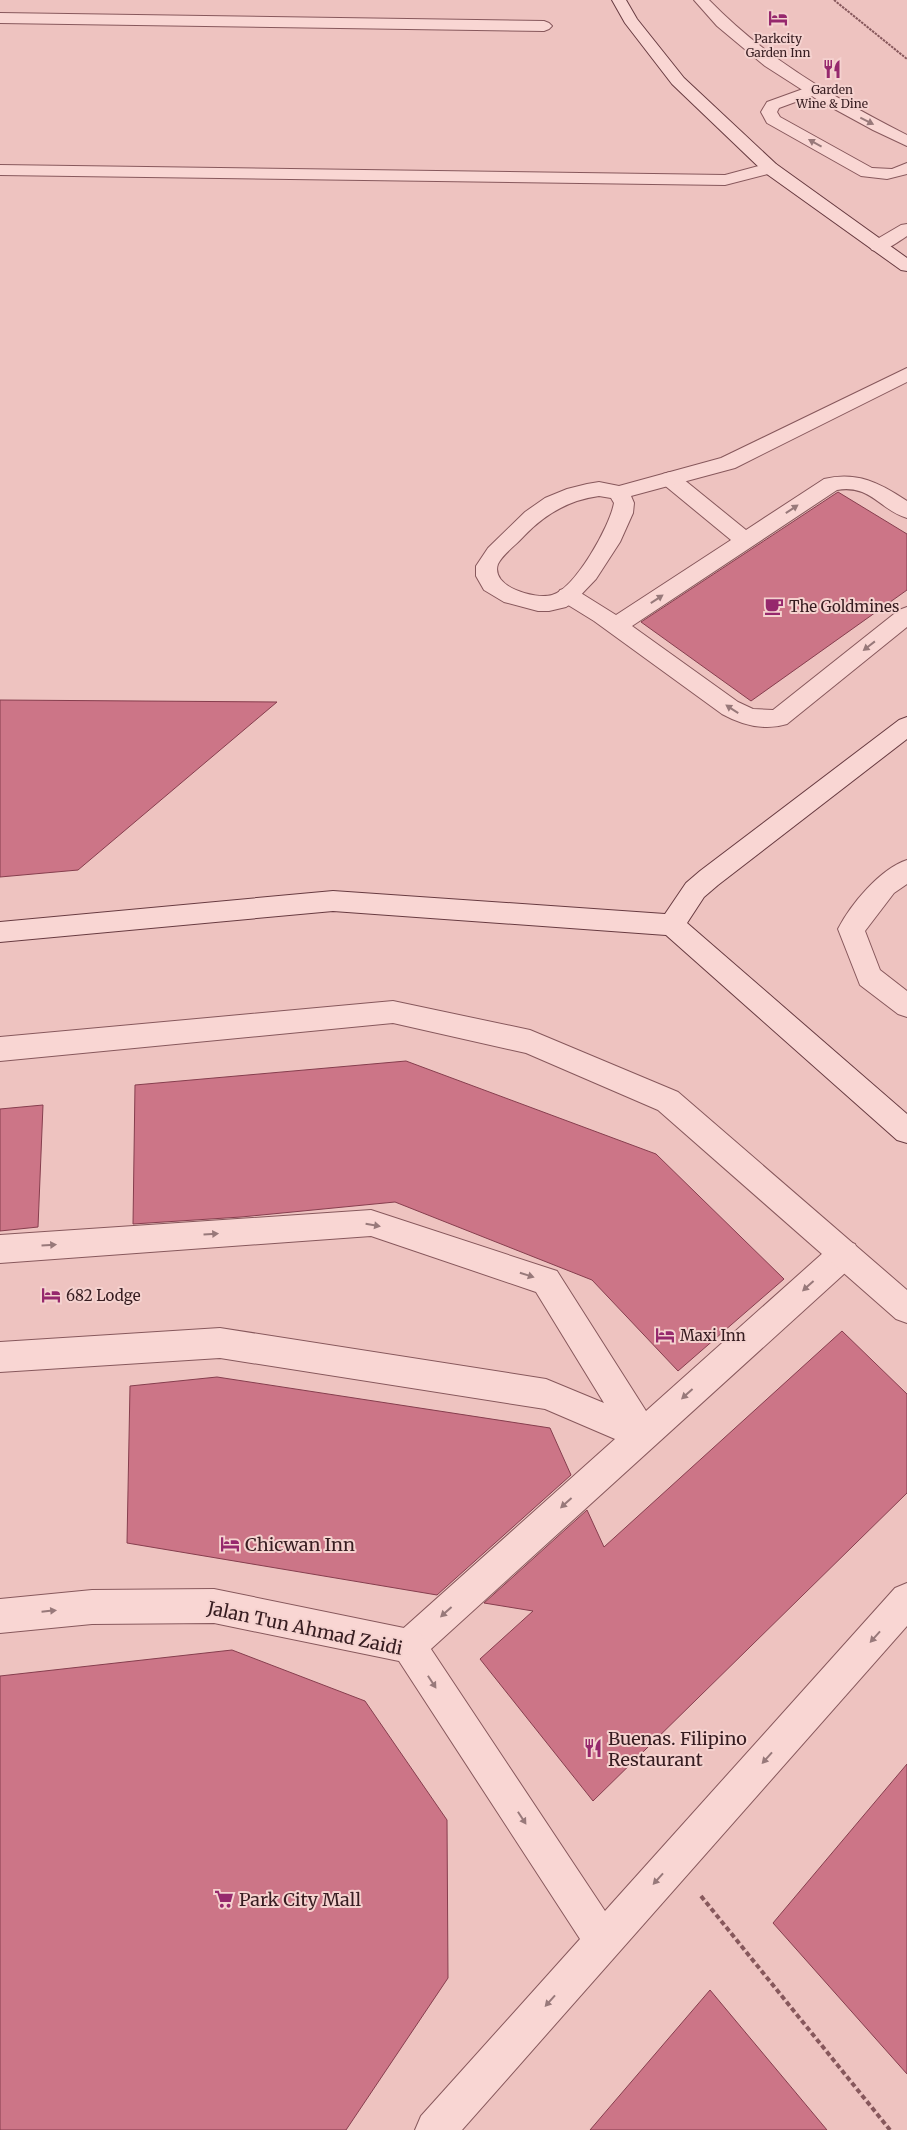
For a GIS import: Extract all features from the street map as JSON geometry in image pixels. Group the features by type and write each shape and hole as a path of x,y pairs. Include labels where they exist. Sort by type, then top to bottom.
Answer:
{"street":[{"path":"619,0 630,20 678,81 770,168 907,266"},
{"path":"701,0 711,12 769,62 853,114 907,141"},
{"path":"0,18 544,26"},
{"path":"814,90 773,105 768,112 773,120 866,172 881,175 897,174 907,168"},
{"path":"0,170 725,180 770,168"},
{"path":"878,246 907,229"},
{"path":"619,493 624,502 615,530 602,555 568,595 557,602 518,600 504,595 492,587 486,576 487,566 522,524 554,501 584,490 599,489 619,493 728,463 907,374"},
{"path":"670,478 745,540"},
{"path":"616,626 831,484 842,481 865,483 907,511"},
{"path":"568,595 616,626 730,708 742,715 762,720 778,718 907,616"},
{"path":"672,925 695,890 709,878 907,726"},
{"path":"907,870 886,886 851,929 869,977 907,1006"},
{"path":"0,932 333,901 672,925 907,1131"},
{"path":"0,1049 394,1012 530,1042 668,1100 907,1309"},
{"path":"0,1249 371,1223 546,1281 642,1434"},
{"path":"408,1646 844,1254"},
{"path":"0,1357 220,1343 546,1394 642,1434"},
{"path":"435,2130 907,1600"},
{"name":"Jalan Tun Ahmad Zaidi","path":"0,1616 92,1607 214,1606 408,1646 603,1941"}],"path":[{"path":"834,0 907,58"},
{"path":"674,1862 890,2130"}],"building":[{"name":"The Goldmines","path":"838,492 907,534 907,590 751,701 641,622"},
{"path":"0,700 277,702 78,870 0,877"},
{"path":"406,1061 656,1154 784,1279 678,1371 592,1280 395,1202 241,1217 133,1224 135,1085"},
{"path":"43,1105 38,1227 0,1231 0,1109"},
{"path":"842,1331 907,1394 907,1493 593,1801 480,1659 533,1611 484,1603 587,1510 604,1547"},
{"path":"217,1377 550,1428 571,1475 437,1595 127,1543 130,1386"},
{"name":"Park City Mall","path":"232,1650 365,1701 447,1820 448,1978 346,2130 0,2130 0,1676"},
{"path":"907,1764 907,2074 773,1923"},
{"path":"710,1990 827,2130 590,2130"}],"place":[{"name":"Parkcity Garden Inn","path":"778,18"},
{"name":"Garden Wine & Dine","path":"832,69"},
{"name":"The Goldmines","path":"774,606"},
{"name":"682 Lodge","path":"51,1295"},
{"name":"Maxi Inn","path":"665,1335"},
{"name":"Chicwan Inn","path":"230,1544"},
{"name":"Buenas. Filipino Restaurant","path":"593,1748"},
{"name":"Park City Mall","path":"224,1899"}]}
